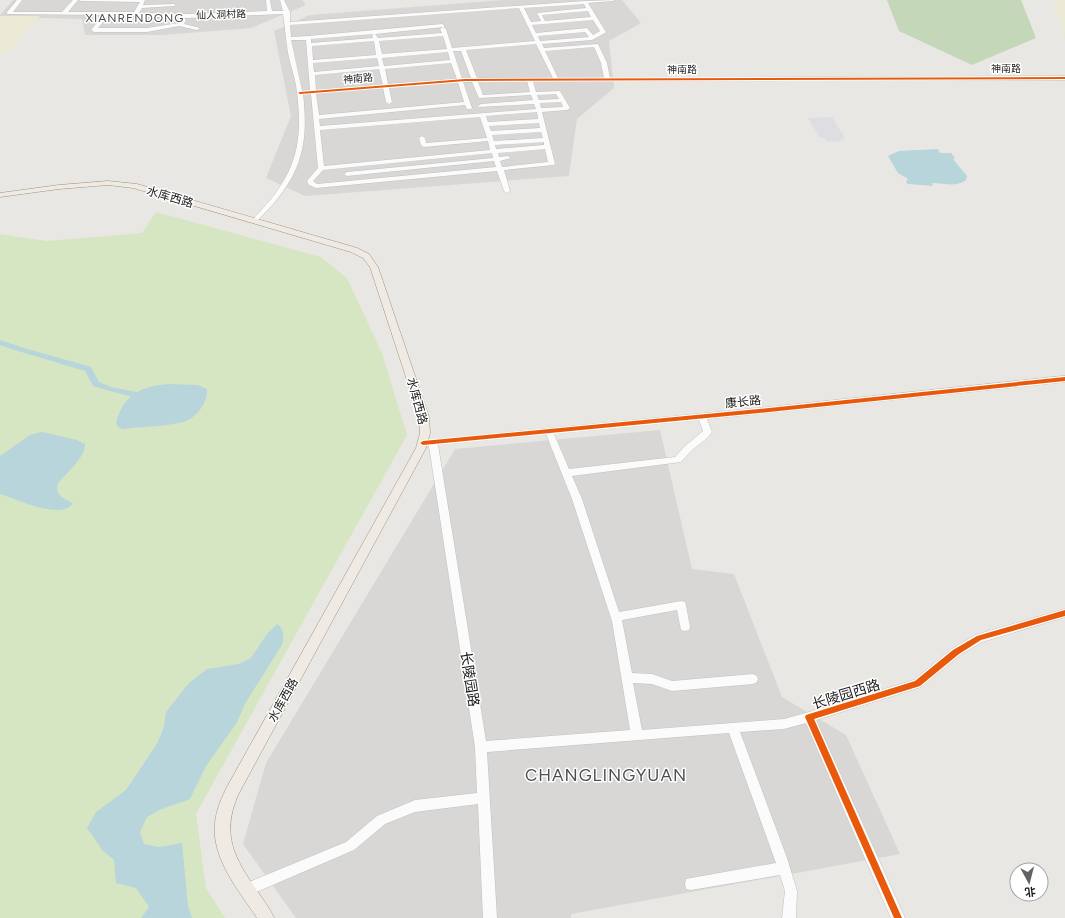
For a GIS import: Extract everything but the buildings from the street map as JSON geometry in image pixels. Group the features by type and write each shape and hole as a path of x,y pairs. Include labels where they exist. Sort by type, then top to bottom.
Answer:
{"main road":[{"name":"水库西路","path":"0,195 59,187 108,183 134,186 354,250 366,256 374,267 424,417 428,443 233,790 226,807 222,824 223,838 227,854 247,890 266,918"}],"street":[{"name":"仙人洞村路","path":"20,0 9,13 168,15 287,12"},
{"path":"63,14 76,0"},
{"path":"81,0 176,2"},
{"path":"268,0 270,13"},
{"path":"254,221 275,201 290,178 296,166 302,137 300,93 288,39 287,12 282,0"},
{"path":"287,24 613,0"},
{"path":"136,14 145,1"},
{"path":"140,7 176,2"},
{"path":"168,15 176,2"},
{"path":"311,62 592,38 603,32 586,2"},
{"path":"522,7 556,79"},
{"path":"544,23 539,14 590,9"},
{"path":"437,13 470,114"},
{"path":"108,14 94,30 147,30 181,24 182,26 197,28"},
{"path":"181,24 183,14"},
{"path":"530,24 595,18"},
{"path":"288,39 442,26"},
{"path":"535,35 586,30 592,38"},
{"path":"374,32 389,102"},
{"path":"309,45 444,34"},
{"path":"308,38 322,168"},
{"path":"542,50 596,45 604,63 607,79"},
{"path":"490,47 493,53"},
{"path":"317,128 470,114 567,108 558,92 481,97 463,49"},
{"path":"312,74 453,61"},
{"name":"神南路","path":"300,93 459,80 1065,78"},
{"path":"529,79 540,110 552,164 316,186 310,181 322,168 495,151 547,144"},
{"path":"481,106 563,100"},
{"path":"316,116 467,103"},
{"path":"482,114 507,191"},
{"path":"485,124 542,121"},
{"path":"422,138 424,145 491,138 544,130"},
{"path":"491,138 547,144"},
{"path":"347,174 508,158"},
{"name":"康长路","path":"428,443 702,417 1065,379"},
{"path":"566,474 678,460 687,449 708,432 702,417"},
{"path":"548,432 577,499 616,617 637,735"},
{"name":"长陵园路","path":"428,443 481,747 490,918"},
{"path":"616,617 681,605 685,627"},
{"name":"长陵园西路","path":"898,918 809,718 917,684 956,652 979,638 1065,613"},
{"path":"627,678 652,679 672,686 753,680"},
{"path":"481,747 784,724 809,718"},
{"path":"733,728 791,891 790,918"},
{"path":"247,890 350,846 381,820 415,806 483,798"},
{"path":"690,884 784,868"}],"shaded area":[{"path":"13,0 302,0 306,5 251,28 163,35 85,35 82,19 0,17 0,15"},
{"path":"503,0 622,0 641,23 609,41 614,88 577,119 569,176 305,196 266,178 291,116 274,31 310,15"},
{"path":"832,117 845,138 837,142 827,141 824,138 820,138 808,118"},
{"path":"660,430 692,569 734,574 782,697 846,735 900,854 571,914 571,918 296,918 243,844 266,763 455,449"}],"green space":[{"path":"887,0 1021,0 1036,38 972,65 899,31"},
{"path":"1053,0 1065,0 1065,41 1054,3"},
{"path":"0,16 40,16 9,53 0,53"},
{"path":"156,212 321,257 347,278 382,353 407,435 196,814 206,888 225,918 0,918 0,234 47,241 142,233"}],"water":[{"path":"938,149 940,153 951,153 955,158 953,159 967,176 966,180 958,184 932,183 933,186 908,184 906,182 908,179 898,173 888,156 899,151"},
{"path":"170,384 198,385 207,389 204,403 194,416 180,423 122,429 118,427 116,423 119,413 129,398 143,389"},
{"path":"42,432 77,440 85,444 79,459 58,483 57,491 59,494 63,498 73,503 67,508 59,510 38,507 0,494 0,456 30,435"},
{"path":"277,624 283,633 282,645 246,702 236,724 206,766 190,799 159,810 147,817 140,832 144,844 159,847 182,843 188,906 192,918 141,918 149,907 136,888 116,883 114,860 103,851 87,828 96,812 126,790 158,742 164,726 166,712 189,683 207,669 239,664 251,658 267,634"}],"waterway":[{"path":"0,342 21,350 88,369 96,384 133,394"}],"cycle path":[{"path":"300,93 465,80 1065,78"},
{"path":"423,443 759,411 1065,379"},
{"path":"898,918 809,717 917,684 956,652 979,638 1065,613"}],"district":[{"name":"XIANRENDONG","path":"135,18"},
{"name":"CHANGLINGYUAN","path":"606,775"}]}
